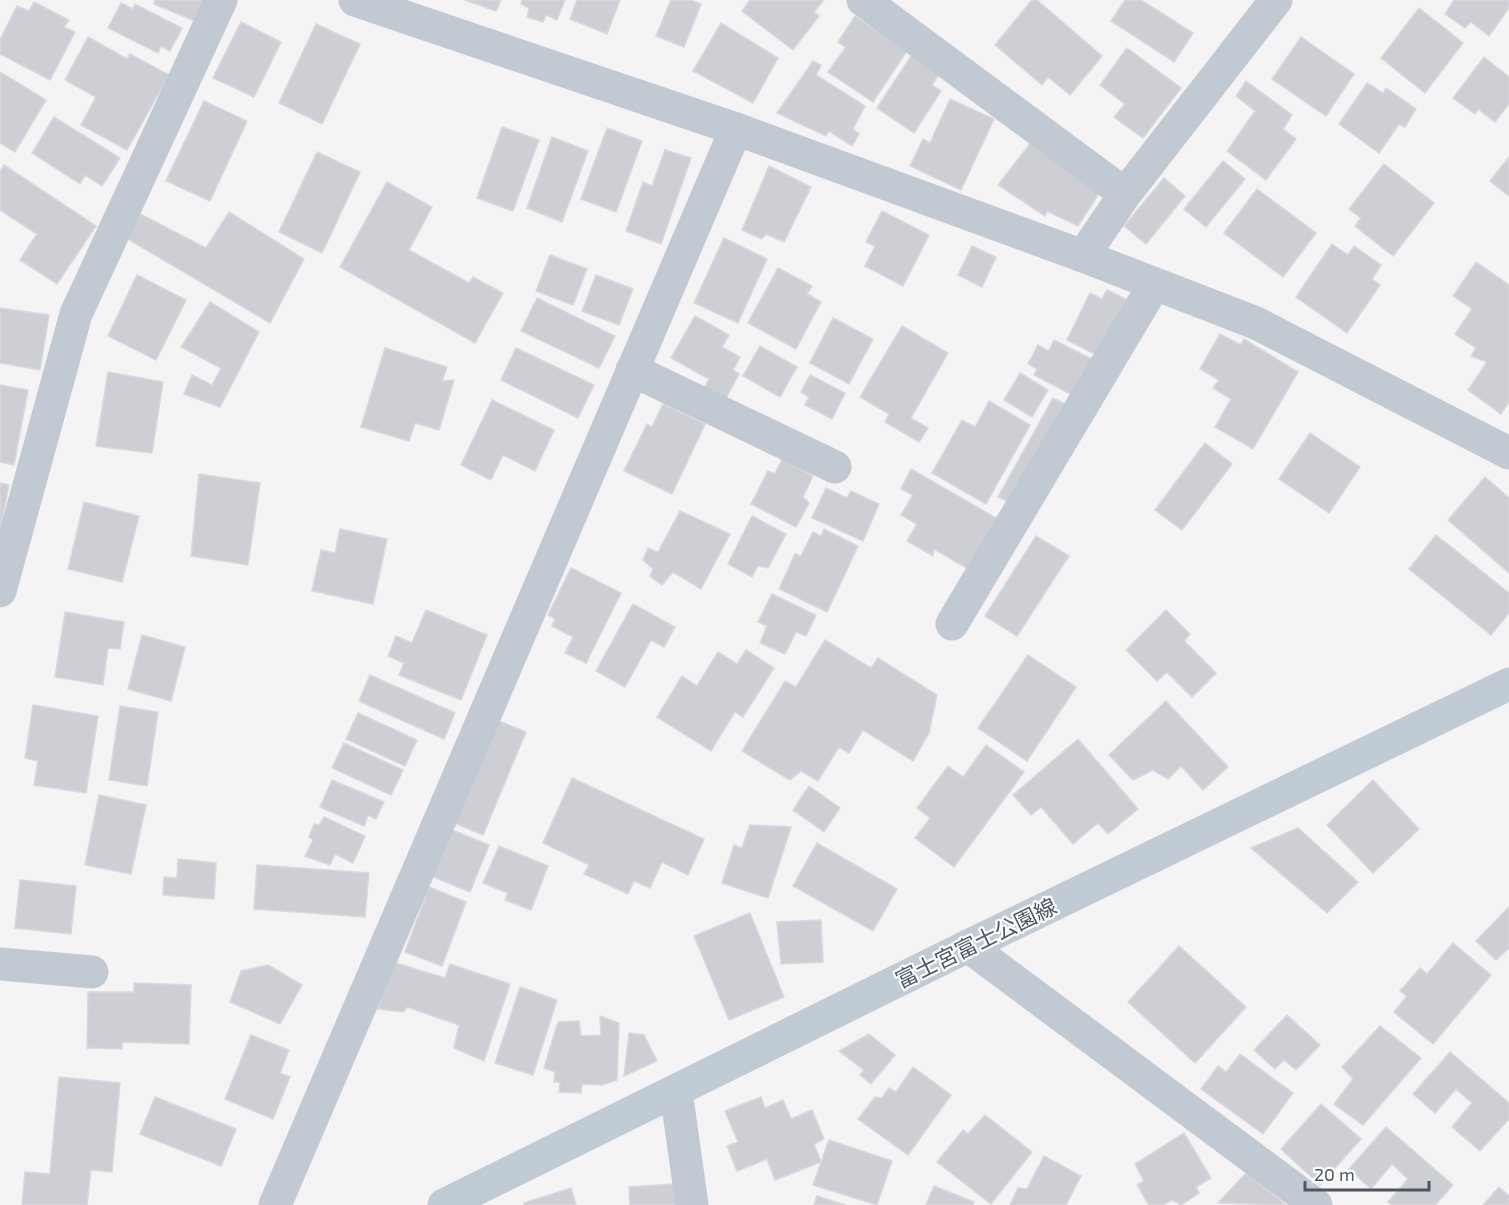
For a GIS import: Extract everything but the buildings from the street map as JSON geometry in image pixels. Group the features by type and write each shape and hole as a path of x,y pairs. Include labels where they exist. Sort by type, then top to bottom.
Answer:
{"main road":[{"name":"富士宮富士公園線","path":"459,1202 676,1090 1509,684"}],"street":[{"path":"0,590 76,314 221,0"},
{"path":"355,0 736,129 1083,256 1256,323 1509,453"},
{"path":"862,0 1125,194"},
{"path":"1083,256 1125,194 1276,0"},
{"path":"275,1205 736,129"},
{"path":"952,624 1154,285"},
{"path":"632,370 835,467"},
{"path":"968,946 1316,1205"},
{"path":"0,964 92,972"},
{"path":"676,1090 692,1205"}]}
